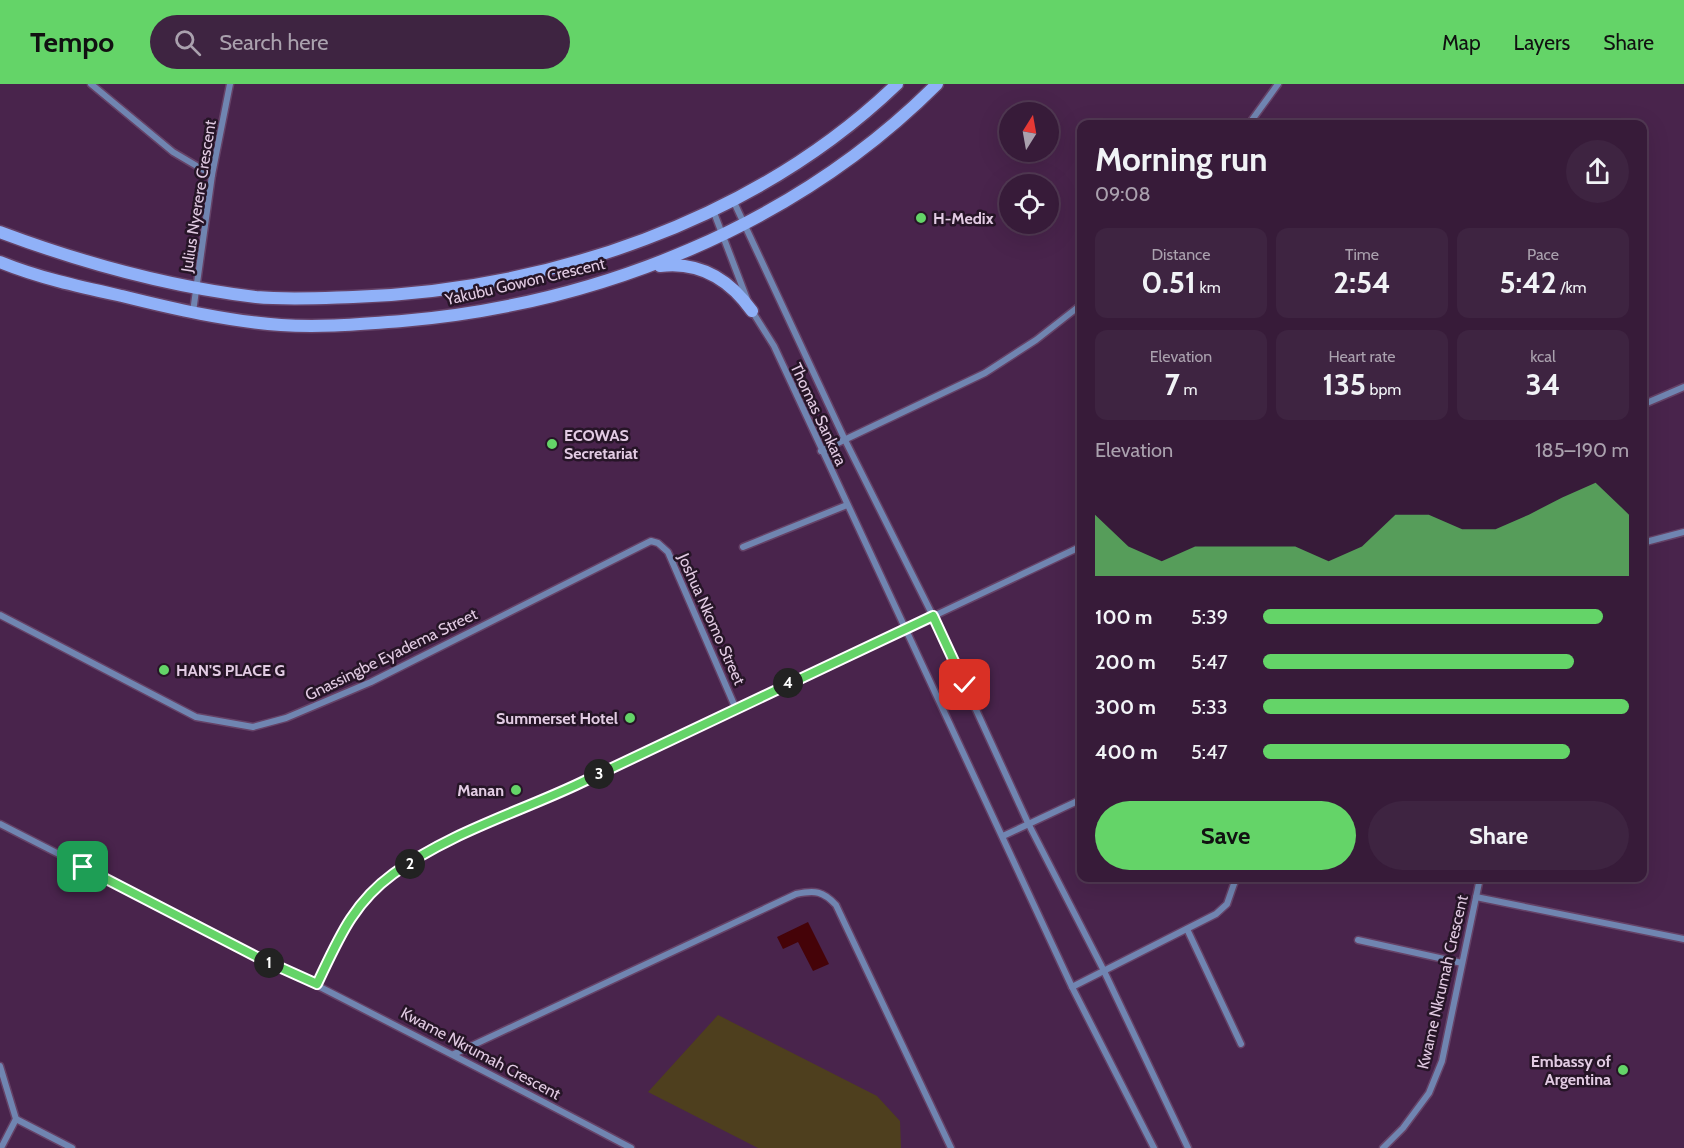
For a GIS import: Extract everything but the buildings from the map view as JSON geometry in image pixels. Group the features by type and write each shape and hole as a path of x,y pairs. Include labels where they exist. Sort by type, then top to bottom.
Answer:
{"main road":[{"name":"Yakubu Gowon Crescent","path":"0,232 103,265 257,297 311,299 386,296 459,288 508,279 596,255 713,210 811,155 846,129 897,84"},
{"name":"Yakubu Gowon Crescent","path":"0,262 76,286 193,312 284,325 360,325 445,317 580,289 647,268 723,235 745,224 860,150 937,84"},
{"path":"647,268 670,265 697,268 722,278 739,292 752,311"}],"street":[{"path":"91,84 173,152 212,175"},
{"name":"Julius Nyerere Crescent","path":"193,312 212,175 230,84"},
{"path":"1252,120 1278,84"},
{"path":"734,200 845,440 933,616 1028,823 1103,969 1188,1148"},
{"name":"Thomas Sankara","path":"713,210 752,311 774,346 1072,987 1154,1148"},
{"path":"821,451 985,372 1036,340 1077,308"},
{"path":"1647,403 1684,387"},
{"path":"743,547 847,505"},
{"path":"1647,542 1684,532"},
{"name":"Gnassingbe Eyadema Street","path":"0,615 196,717 253,727 286,718 371,682 640,544 651,541 658,543"},
{"name":"Joshua Nkomo Street","path":"658,543 668,552 736,709"},
{"path":"317,984 346,923 368,896 393,874 443,844 574,786 1077,548"},
{"path":"1003,836 1077,801"},
{"name":"Kwame Nkrumah Crescent","path":"0,824 257,957 317,984 454,1054 631,1148"},
{"path":"1072,987 1103,969 1216,914 1227,904 1235,882"},
{"name":"Kwame Nkrumah Crescent","path":"1383,1148 1403,1128 1429,1093 1442,1060 1479,882"},
{"path":"454,1054 796,894 812,891 825,894 836,905 951,1148"},
{"path":"1476,897 1684,939"},
{"path":"1187,929 1241,1044"},
{"path":"1358,940 1462,963"},
{"path":"0,1066 16,1119 1,1148"},
{"path":"16,1119 72,1148"}],"shaded area":[{"path":"808,922 829,964 813,971 798,942 783,949 777,937"},
{"path":"718,1015 877,1096 900,1121 901,1148 758,1148 648,1092"}],"place":[{"name":"H-Medix","path":"921,218"},
{"name":"ECOWAS Secretariat","path":"552,444"},
{"name":"HAN'S PLACE G","path":"164,670"},
{"name":"Summerset Hotel","path":"630,718"},
{"name":"Manan","path":"516,790"},
{"name":"Embassy of Argentina","path":"1623,1070"}],"route":[{"path":"83,867 257,957 317,984 346,923 368,896 393,874 443,844 574,786 933,616 965,685"}]}
